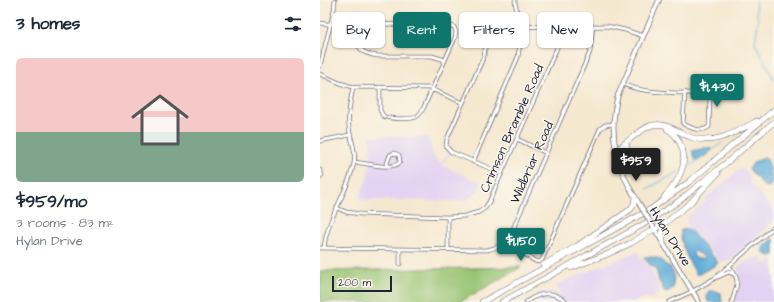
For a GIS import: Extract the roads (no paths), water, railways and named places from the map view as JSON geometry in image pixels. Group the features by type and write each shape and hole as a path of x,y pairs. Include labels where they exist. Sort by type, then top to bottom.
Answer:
{"highway":[{"path":"484,301 651,208 689,182 772,111"},
{"path":"615,151 645,128 652,125 663,125 694,138 712,140 737,132 765,117"},
{"path":"502,302 656,216 679,201 773,123"},
{"path":"620,166 622,151 646,131 652,128 664,128 675,134 683,152 682,171 670,191 651,208"},
{"path":"553,274 632,243 654,228 666,222 689,204 731,159"},
{"path":"484,301 577,246 631,208 634,204 635,197"},
{"path":"663,242 662,232 663,226 666,222"}],"main road":[{"name":"Hylan Drive","path":"659,0 615,106 613,124 615,151 620,166 635,197 699,302"}],"street":[{"path":"320,66 335,0"},
{"path":"515,0 517,12"},
{"path":"320,23 330,25"},
{"path":"380,87 380,112 383,116 388,118 410,119 417,117 422,112 456,35 455,28 452,26 385,24"},
{"path":"593,26 617,28 643,36"},
{"path":"360,48 362,51 378,56 432,56 445,60"},
{"path":"485,48 484,56 447,139 446,146 451,152 502,173"},
{"path":"473,162 516,62 519,48"},
{"name":"Crimson Bramble Road","path":"337,208 346,212 360,214 448,217 468,216 482,210 488,202 502,173 557,48"},
{"name":"Wildbriar Road","path":"506,242 591,48"},
{"path":"320,74 353,87 423,87 432,89 463,103"},
{"path":"623,84 640,90 685,92 710,94 708,127 704,130 696,130 683,124 685,92"},
{"path":"353,87 348,116 350,135 354,150 354,162 349,180 327,231 322,248 487,250 498,247 506,242 515,250 539,262 542,260 600,130 605,125 613,124"},
{"path":"320,141 350,135"},
{"path":"516,139 546,153"},
{"path":"354,162 386,166 395,166 400,162 399,156 394,153 390,155 386,166"},
{"path":"320,170 322,175 320,177"},
{"path":"448,217 448,249"},
{"path":"715,278 774,227"},
{"path":"400,249 400,264"},
{"path":"729,266 736,277 737,287 732,302"},
{"path":"669,302 729,272 736,277"},
{"path":"527,301 542,293 550,293 561,297 566,302"}],"water":[{"path":"710,148 712,150 700,159 695,160 692,151"},
{"path":"765,158 767,159 770,169 772,182 769,187 764,186 749,169 754,162"},
{"path":"689,229 718,262 716,265 697,275 688,260 683,247 681,230","holes":["695,251 704,257 704,259 695,258 693,253"]},
{"path":"774,238 774,255 769,256 763,252 762,249"},
{"path":"644,257 661,259 670,267 674,274 673,288 665,292 659,281 656,269 649,264"},
{"path":"709,291 721,293 722,302 708,302 706,295"}],"waterway":[{"path":"755,0 758,20 755,43 774,80"},
{"path":"710,152 722,143"},
{"path":"688,167 701,159"},
{"path":"647,189 678,172"}]}
